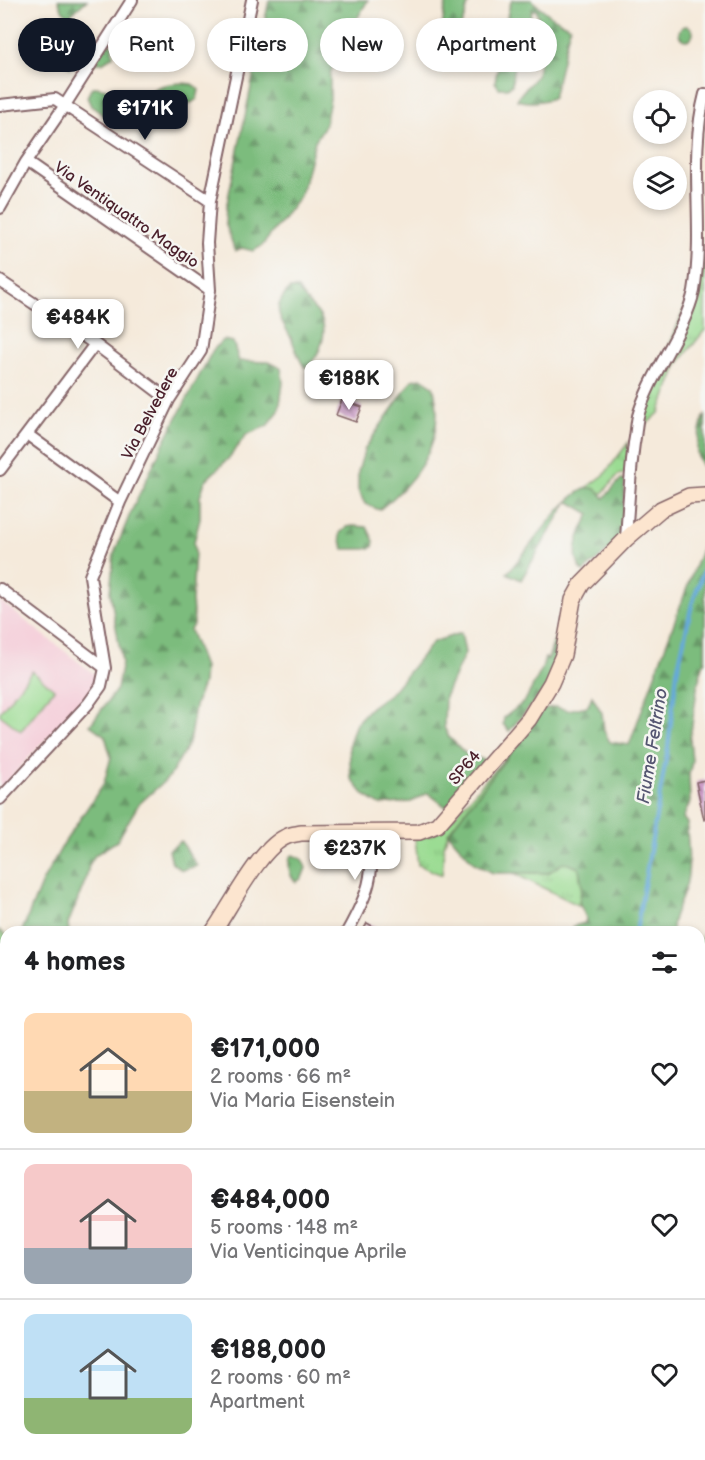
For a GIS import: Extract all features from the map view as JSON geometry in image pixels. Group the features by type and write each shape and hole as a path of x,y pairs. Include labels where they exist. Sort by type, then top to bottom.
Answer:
{"street":[{"path":"0,208 26,162 132,0"},
{"name":"Via Belvedere","path":"105,668 90,576 120,502 169,400 201,351 210,290 207,243 210,201 252,0"},
{"path":"626,539 638,417 656,371 686,315 693,291 699,246 700,113 705,94"},
{"path":"0,105 55,99 210,201"},
{"name":"Via Ventiquattro Maggio","path":"26,162 210,290"},
{"path":"0,281 95,344 169,400"},
{"path":"0,470 95,344"},
{"path":"28,435 120,502"},
{"name":"SP64","path":"217,926 252,870 273,846 286,836 301,833 418,832 437,825 529,719 551,683 563,655 573,600 582,584 626,539 661,509 689,496 705,495"},
{"path":"0,589 105,668 101,686 88,704 0,799"},
{"path":"350,926 370,883 373,864 371,833"}],"shaded area":[{"path":"0,601 94,674 94,687 0,789"}],"green space":[{"path":"58,0 87,0 69,16 63,11"},
{"path":"269,0 368,0 358,18 320,18 320,72 331,72 330,99 325,125 315,141 303,188 299,198 262,246 253,251 242,248 235,251 225,222 226,208 254,72 308,72 308,18 265,18"},
{"path":"447,0 469,0 464,18 444,18"},
{"path":"512,0 531,0 554,18 538,18 536,10 532,10 530,18 507,18"},
{"path":"557,19 570,27 553,98 535,102 517,100 537,72 557,72"},
{"path":"683,26 689,26 693,33 689,40 683,40 679,36 679,30"},
{"path":"96,38 108,42 108,59 102,63 96,63"},
{"path":"497,72 513,72 512,85 507,88 499,88 495,82"},
{"path":"182,83 192,84 199,90 197,99 191,103 174,103 154,109 145,100 155,88"},
{"path":"92,87 107,90 120,98 127,105 123,114 109,119 91,106 87,97"},
{"path":"705,256 705,330 678,364 659,413 640,430 653,387"},
{"path":"290,289 298,289 317,312 323,326 324,334 320,350 305,368 279,314 280,302"},
{"path":"223,340 233,342 239,361 269,362 281,368 283,383 279,411 267,426 246,435 228,459 205,481 200,497 200,519 194,542 192,601 194,623 190,630 204,667 203,683 195,706 189,743 170,776 138,805 117,841 95,855 89,865 68,926 24,926 42,882 64,843 104,783 111,757 105,736 90,725 117,689 122,662 110,592 114,554 166,438 213,350"},
{"path":"421,378 433,386 437,405 437,423 433,440 418,471 379,510 365,504 358,490 358,472 365,448 412,380"},
{"path":"705,415 705,469 700,464 697,451 698,438"},
{"path":"628,443 628,473 618,475 601,495 600,492 585,489 604,475"},
{"path":"621,479 625,480 622,539 583,572 576,558 576,550 590,514 568,501 581,491 590,488 596,489 604,498"},
{"path":"568,501 521,580 507,573 547,524"},
{"path":"347,527 367,527 374,541 373,547 344,549 340,533"},
{"path":"705,539 705,659 698,683 690,739 692,761 689,775 690,802 683,818 687,823 688,874 672,926 574,926 585,923 586,918 579,902 582,887 579,868 564,862 548,873 493,873 474,863 448,833 525,734 537,710 555,707 568,710 588,706 592,696 602,713 604,731 610,742 629,745"},
{"path":"567,601 552,681 509,731 503,724 504,718 525,701 542,669 545,658 548,659"},
{"path":"461,633 465,653 445,697 444,727 449,737 468,756 486,760 446,807 428,793 411,802 380,805 364,795 351,778 349,744 356,723 371,707 392,692 433,642"},
{"path":"32,671 54,689 21,731 0,715 0,712"},
{"path":"525,734 448,833 444,846 442,875 418,865 415,838 434,834 451,820"},
{"path":"181,841 197,866 182,870 172,863 169,850"},
{"path":"293,855 302,859 306,868 302,878 296,882 289,868 290,857"},
{"path":"564,862 579,868 582,887 579,902 582,907 513,873 548,873"}],"building":[{"path":"342,400 362,407 356,422 336,415"},
{"path":"705,780 705,820 704,820 696,782"}],"waterway":[{"name":"Fiume Feltrino","path":"637,926 668,747 677,672 692,604 705,567"}]}
